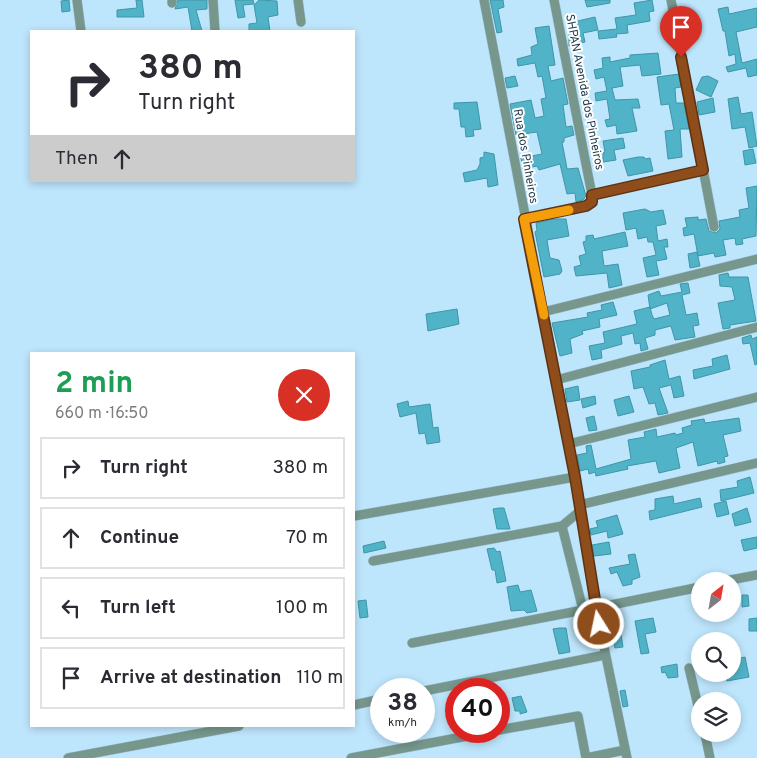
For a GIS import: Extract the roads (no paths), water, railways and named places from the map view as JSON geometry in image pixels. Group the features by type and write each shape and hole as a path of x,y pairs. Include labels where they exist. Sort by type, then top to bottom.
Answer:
{"street":[{"path":"77,0 81,30"},
{"path":"212,0 215,30"},
{"path":"298,0 301,22"},
{"name":"Rua dos Pinheiros","path":"484,0 524,219 575,477 596,608 626,754"},
{"name":"SHPAN Avenida dos Pinheiros","path":"554,0 592,195"},
{"path":"670,0 714,227"},
{"path":"524,219 586,206 592,202 592,195 703,170"},
{"path":"543,312 757,259"},
{"path":"556,380 757,327"},
{"path":"568,444 757,397"},
{"path":"373,561 562,526 579,508 757,463"},
{"path":"355,516 575,477"},
{"path":"412,642 583,610 562,526"},
{"path":"741,578 757,575"},
{"path":"596,608 691,588"},
{"path":"435,689 605,655"},
{"path":"689,668 695,692"},
{"path":"355,705 370,701"},
{"path":"510,728 578,716 586,758 626,754"},
{"path":"68,758 234,727"},
{"path":"351,758 445,740"},
{"path":"707,742 710,758"}]}
